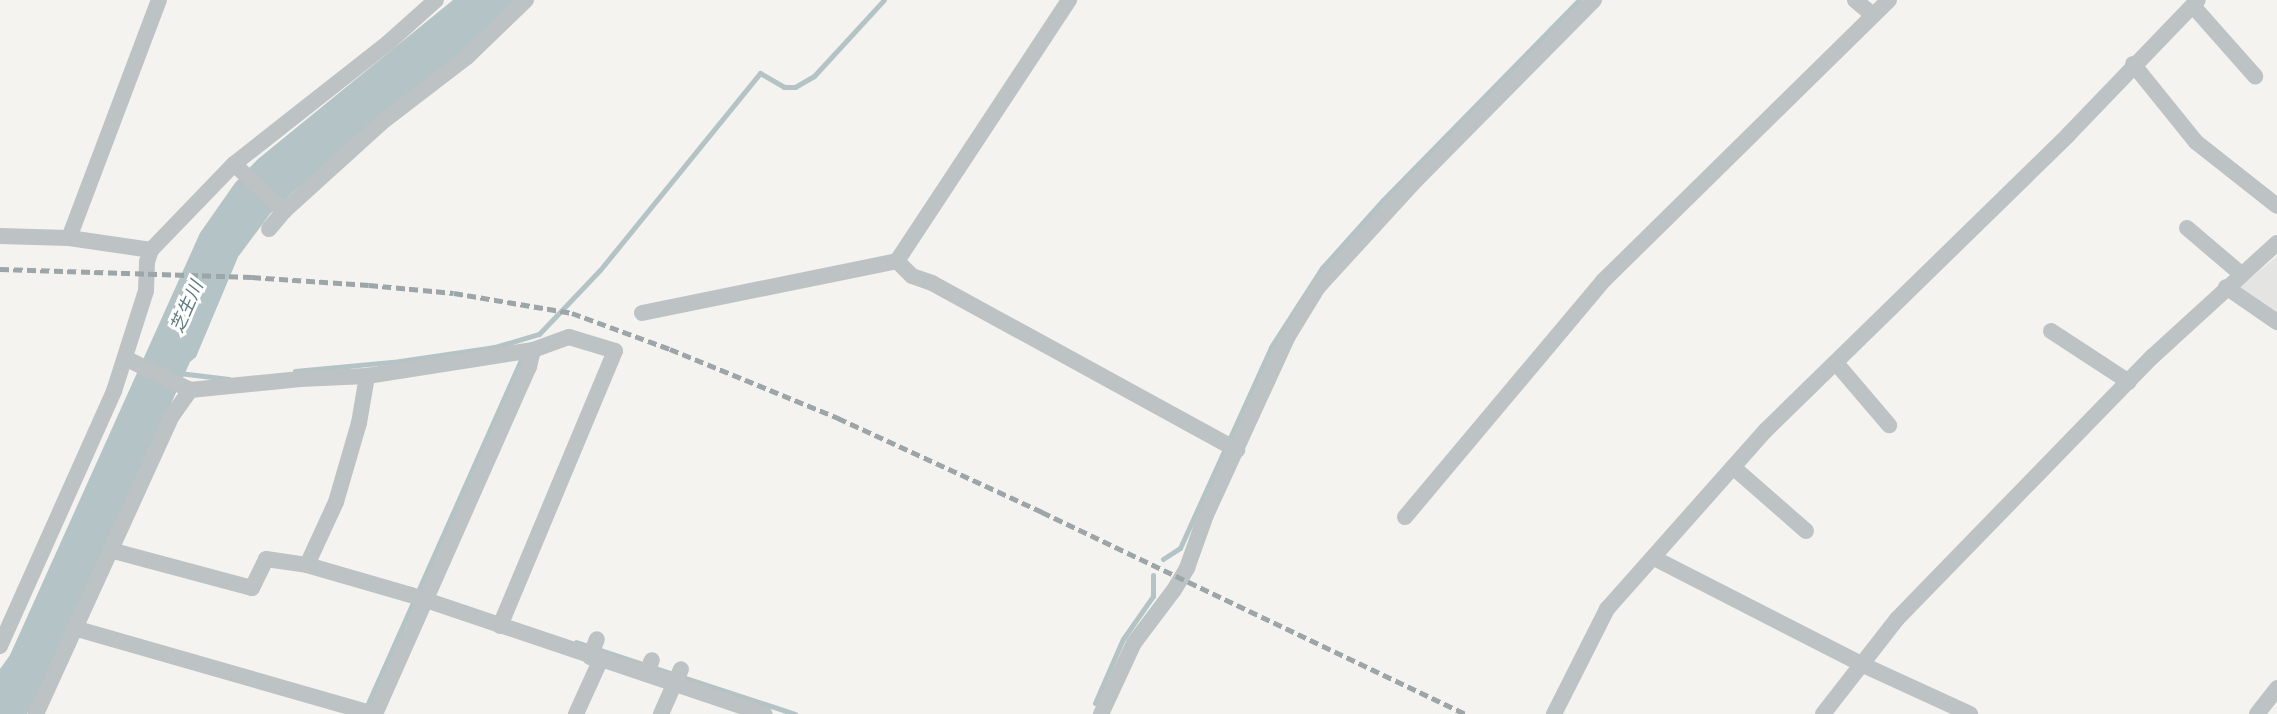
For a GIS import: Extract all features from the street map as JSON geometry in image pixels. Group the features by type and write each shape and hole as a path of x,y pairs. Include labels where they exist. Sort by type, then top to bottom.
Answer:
{"street":[{"path":"69,238 159,0"},
{"path":"0,646 128,361 146,291 147,262 151,250 237,166 389,42 436,0"},
{"path":"269,229 281,208 381,123 467,57 526,0"},
{"path":"642,313 897,261 1069,0"},
{"path":"1101,714 1134,643 1174,590 1187,568 1230,446 1288,336 1318,286 1416,180 1594,0"},
{"path":"1855,0 1874,15"},
{"path":"1405,517 1603,281 1889,0"},
{"path":"1554,714 1607,609 1766,430 2068,135 2133,64 2195,3 2255,76"},
{"path":"2133,64 2196,142 2277,206"},
{"path":"237,166 281,208"},
{"path":"2187,228 2241,274"},
{"path":"0,237 69,238 151,250"},
{"path":"1823,714 1897,619 2128,382 2226,287 2277,243"},
{"path":"897,261 912,276 932,283 1230,446"},
{"path":"2226,287 2277,322"},
{"path":"2051,331 2128,382"},
{"path":"128,361 186,389 300,379 367,376 533,350 569,337 615,351 503,621"},
{"path":"74,628 368,712 419,598 529,367 533,350"},
{"path":"1836,363 1889,425"},
{"path":"307,565 336,502 359,423 367,376"},
{"path":"36,714 186,389"},
{"path":"1733,467 1806,531"},
{"path":"110,550 252,588 266,558 307,565 503,621 595,653 649,668 764,714"},
{"path":"1654,558 1861,664 1970,714"},
{"path":"576,714 595,653"},
{"path":"661,714 677,678"},
{"path":"2257,714 2277,688"}],"shaded area":[{"path":"2277,256 2277,313 2240,287"}],"water":[{"name":"芝生川","path":"453,0 517,0 458,56 294,191 270,214 238,257 196,357 190,362 34,706 27,714 0,714 0,669 10,655 200,233 235,183 258,159"}],"waterway":[{"path":"295,371 400,361 495,347 539,334 600,270 760,73 784,87 795,87 814,76 884,0"},
{"path":"1163,559 1180,548 1271,347 1322,268 1383,200 1579,0"},
{"path":"366,708 523,355"},
{"path":"179,373 229,379"},
{"path":"1095,703 1123,639 1153,596 1153,575"},
{"path":"576,642 795,714"}],"railway":[{"path":"0,269 252,277 369,285 454,293 572,313 670,349 838,418 1042,512 1466,714"}]}
